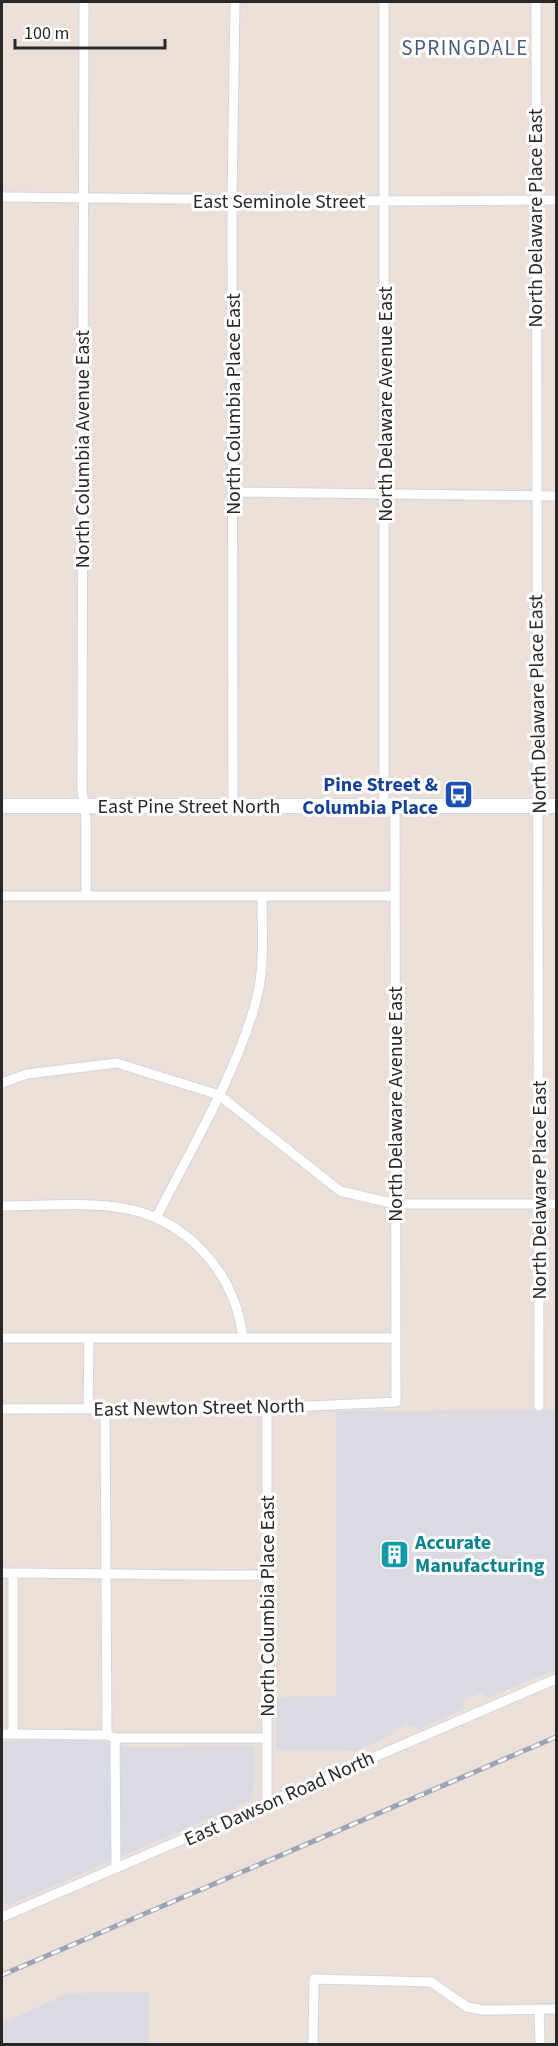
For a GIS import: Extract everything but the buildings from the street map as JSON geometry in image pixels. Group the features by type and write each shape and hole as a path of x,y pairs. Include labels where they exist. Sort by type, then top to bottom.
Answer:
{"main road":[{"name":"East Pine Street North","path":"2,806 556,806"}],"street":[{"name":"North Columbia Avenue East","path":"84,2 82,200 86,896"},
{"name":"North Columbia Place East","path":"233,806 234,492 231,200 235,2"},
{"name":"North Delaware Avenue East","path":"384,2 385,493 389,806 394,896 396,1402"},
{"name":"North Delaware Place East","path":"536,2 539,1406"},
{"name":"East Seminole Street","path":"2,197 82,200 556,200"},
{"path":"234,492 556,496"},
{"path":"2,896 394,896"},
{"path":"156,1218 219,1095 256,997 262,955 262,896"},
{"path":"2,1083 27,1074 117,1063 219,1095 340,1191 395,1204 556,1204"},
{"path":"2,1206 115,1206 156,1218 186,1235 222,1273 240,1314 243,1338"},
{"path":"2,1338 395,1338"},
{"path":"88,1409 89,1338"},
{"name":"East Newton Street North","path":"2,1409 267,1408 396,1402"},
{"name":"North Columbia Place East","path":"267,1408 267,1804"},
{"path":"105,1409 105,1574 116,1869"},
{"path":"2,1573 267,1575"},
{"path":"12,1734 13,1573"},
{"name":"East Dawson Road North","path":"2,1917 556,1679"},
{"path":"2,1734 267,1738"},
{"path":"314,2044 314,1979 431,1982 467,2007 483,2010 556,2009"},
{"path":"539,2008 540,2044"}],"shaded area":[{"path":"556,1410 556,1669 486,1699 483,1692 463,1701 463,1709 419,1729 405,1724 389,1736 355,1751 276,1750 277,1697 336,1696 336,1411"},
{"path":"104,1740 105,1744 128,1747 255,1746 255,1784 250,1801 9,1905 2,1901 2,1741"},
{"path":"149,1992 149,2044 2,2044 2,2023 69,1993"}],"railway":[{"path":"2,1975 556,1737"}],"place":[{"name":"Pine Street & Columbia Place","path":"459,795"},
{"name":"Accurate Manufacturing","path":"394,1554"}],"district":[{"name":"SPRINGDALE","path":"465,48"}]}
